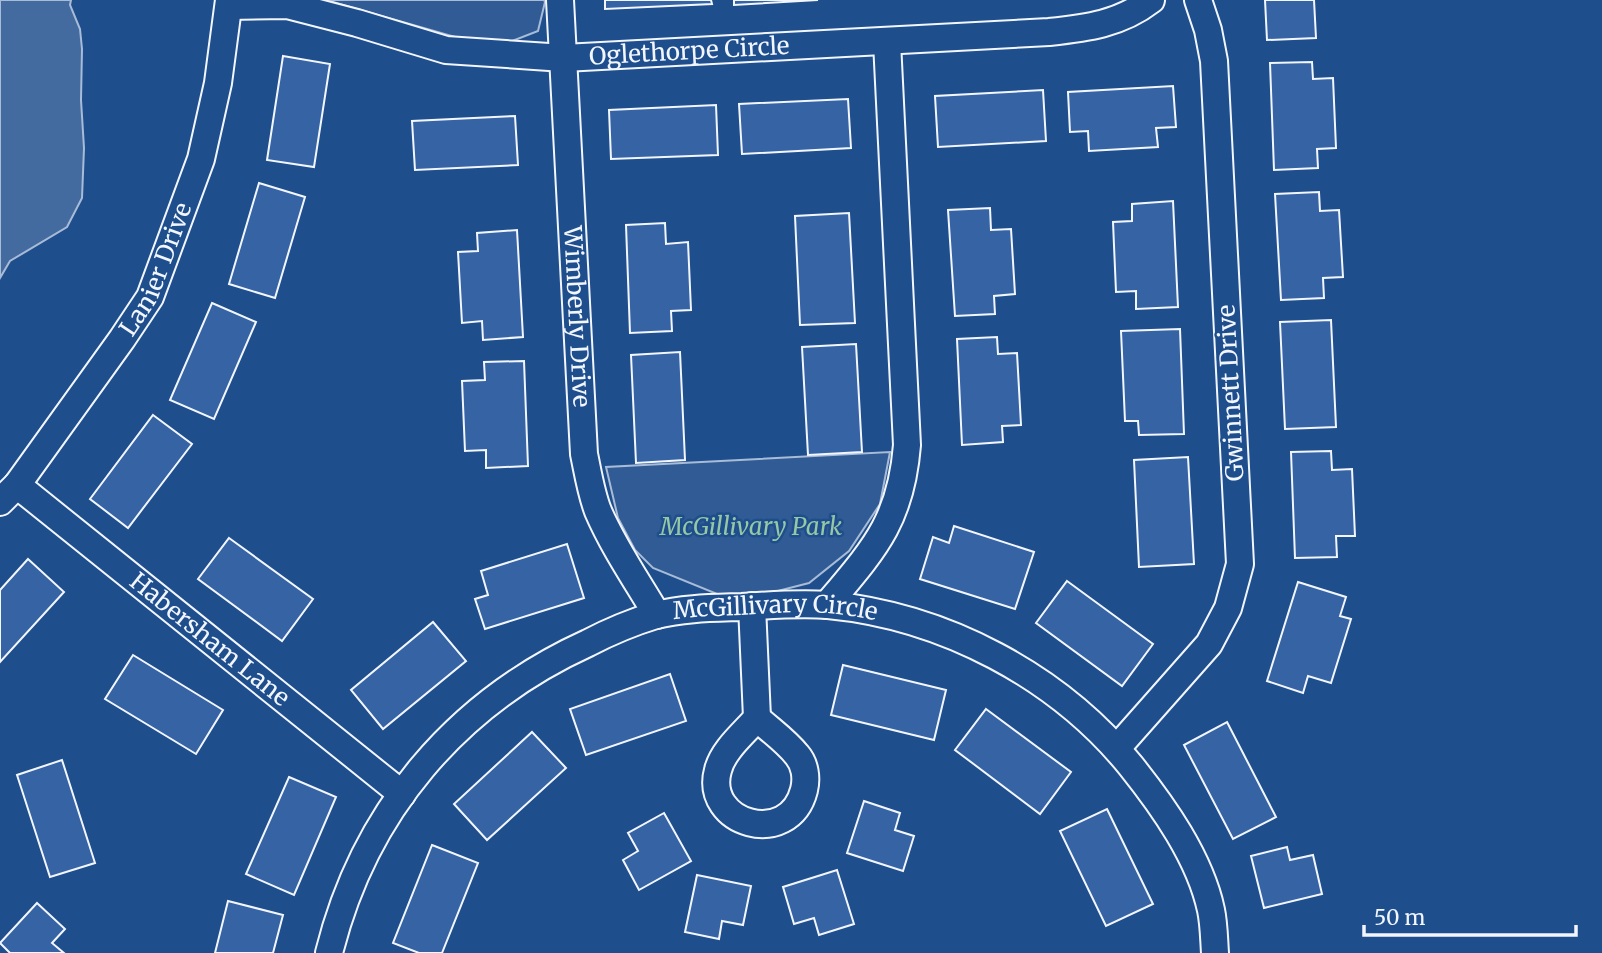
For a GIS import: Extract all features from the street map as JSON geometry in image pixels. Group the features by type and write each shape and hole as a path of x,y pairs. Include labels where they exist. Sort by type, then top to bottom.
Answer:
{"street":[{"name":"Wimberly Drive","path":"560,0 584,454 590,487 598,510 613,541 657,615"},
{"name":"Oglethorpe Circle","path":"229,3 287,5 446,50 564,58 887,42 1098,27 1140,8 1151,0"},
{"name":"Gwinnett Drive","path":"1117,748 1209,644 1228,608 1240,564 1214,61 1198,0"},
{"name":"Lanier Drive","path":"9,494 122,339 150,296 201,159 218,83 229,3"},
{"path":"827,605 867,557 882,534 899,499 905,475 906,431 887,42"},
{"name":"Habersham Lane","path":"9,494 402,794"},
{"name":"McGillivary Circle","path":"329,953 338,915 363,856 402,794 432,754 491,699 568,652 657,615 694,609 827,605 887,615 974,645 1044,685 1075,708 1117,748 1176,828 1211,909 1215,953"},
{"path":"752,606 757,718"}],"green space":[{"path":"326,0 545,2 538,31 507,43 469,41"},
{"name":"McGillivary Park","path":"890,452 880,504 849,551 809,583 758,596 717,594 653,568 635,550 618,518 606,467"}],"shaded area":[{"path":"0,0 71,0 70,5 80,29 82,49 84,148 82,198 67,227 10,261 0,278"}],"building":[{"path":"605,0 711,0 712,4 605,9"},
{"path":"734,0 818,0 734,5"},
{"path":"1265,0 1314,0 1316,38 1267,40"},
{"path":"283,56 330,64 314,167 267,160"},
{"path":"1312,62 1313,79 1333,78 1336,148 1317,149 1318,168 1274,170 1270,63"},
{"path":"1173,86 1176,127 1156,128 1158,147 1089,151 1088,131 1070,132 1068,92"},
{"path":"1043,90 1046,141 938,147 935,96"},
{"path":"848,99 851,148 742,154 739,104"},
{"path":"716,105 718,155 611,159 609,110"},
{"path":"515,116 518,165 415,170 412,121"},
{"path":"259,183 305,197 275,298 229,284"},
{"path":"1319,192 1320,211 1339,210 1343,277 1323,278 1324,298 1281,300 1275,194"},
{"path":"1173,201 1178,307 1136,309 1136,291 1116,292 1113,222 1132,221 1132,204"},
{"path":"990,208 991,230 1011,229 1015,294 994,296 995,314 955,316 948,210"},
{"path":"849,213 855,323 800,325 795,216"},
{"path":"665,223 666,244 688,242 691,310 671,311 672,331 630,333 626,225"},
{"path":"517,230 523,337 483,340 482,321 462,323 458,252 478,251 477,233"},
{"path":"212,303 256,322 214,419 170,400"},
{"path":"1331,320 1336,427 1285,429 1280,322"},
{"path":"1180,329 1184,434 1139,435 1138,421 1125,421 1121,331"},
{"path":"997,337 998,354 1017,353 1021,425 1002,426 1003,442 962,445 957,339"},
{"path":"856,344 862,452 808,455 802,347"},
{"path":"680,352 685,460 636,463 631,355"},
{"path":"524,361 528,466 486,468 486,450 465,451 462,381 485,380 484,362"},
{"path":"153,415 192,444 128,528 90,499"},
{"path":"1331,451 1332,470 1352,469 1355,536 1336,536 1337,557 1295,558 1291,452"},
{"path":"1188,457 1194,564 1139,567 1134,460"},
{"path":"954,526 1034,552 1015,609 920,579 933,537 949,543"},
{"path":"229,538 313,599 282,641 198,579"},
{"path":"567,544 584,598 485,629 475,599 488,595 481,571"},
{"path":"28,559 64,592 0,662 0,590"},
{"path":"1067,581 1153,644 1122,686 1036,623"},
{"path":"1298,582 1346,597 1340,616 1351,619 1331,683 1308,676 1303,693 1267,681"},
{"path":"433,622 466,661 383,729 351,690"},
{"path":"133,655 223,710 196,754 105,699"},
{"path":"843,665 946,690 934,740 831,715"},
{"path":"670,674 686,721 586,755 570,709"},
{"path":"986,709 1071,772 1040,814 955,750"},
{"path":"1227,722 1276,817 1233,839 1184,745"},
{"path":"532,732 566,768 487,840 454,804"},
{"path":"62,760 95,863 50,877 17,775"},
{"path":"289,777 336,797 294,895 246,874"},
{"path":"864,801 900,813 895,830 914,836 903,871 847,853"},
{"path":"1107,809 1153,904 1106,926 1060,831"},
{"path":"664,813 691,861 639,890 623,860 638,851 628,833"},
{"path":"432,845 478,863 442,953 419,953 393,943"},
{"path":"1287,847 1290,860 1313,855 1322,894 1264,908 1251,856"},
{"path":"837,870 854,924 819,935 814,918 794,924 783,887"},
{"path":"697,875 751,886 743,925 722,921 719,939 685,932"},
{"path":"228,901 283,915 273,953 215,953"},
{"path":"37,903 65,929 52,943 64,953 10,953 0,943"}]}
